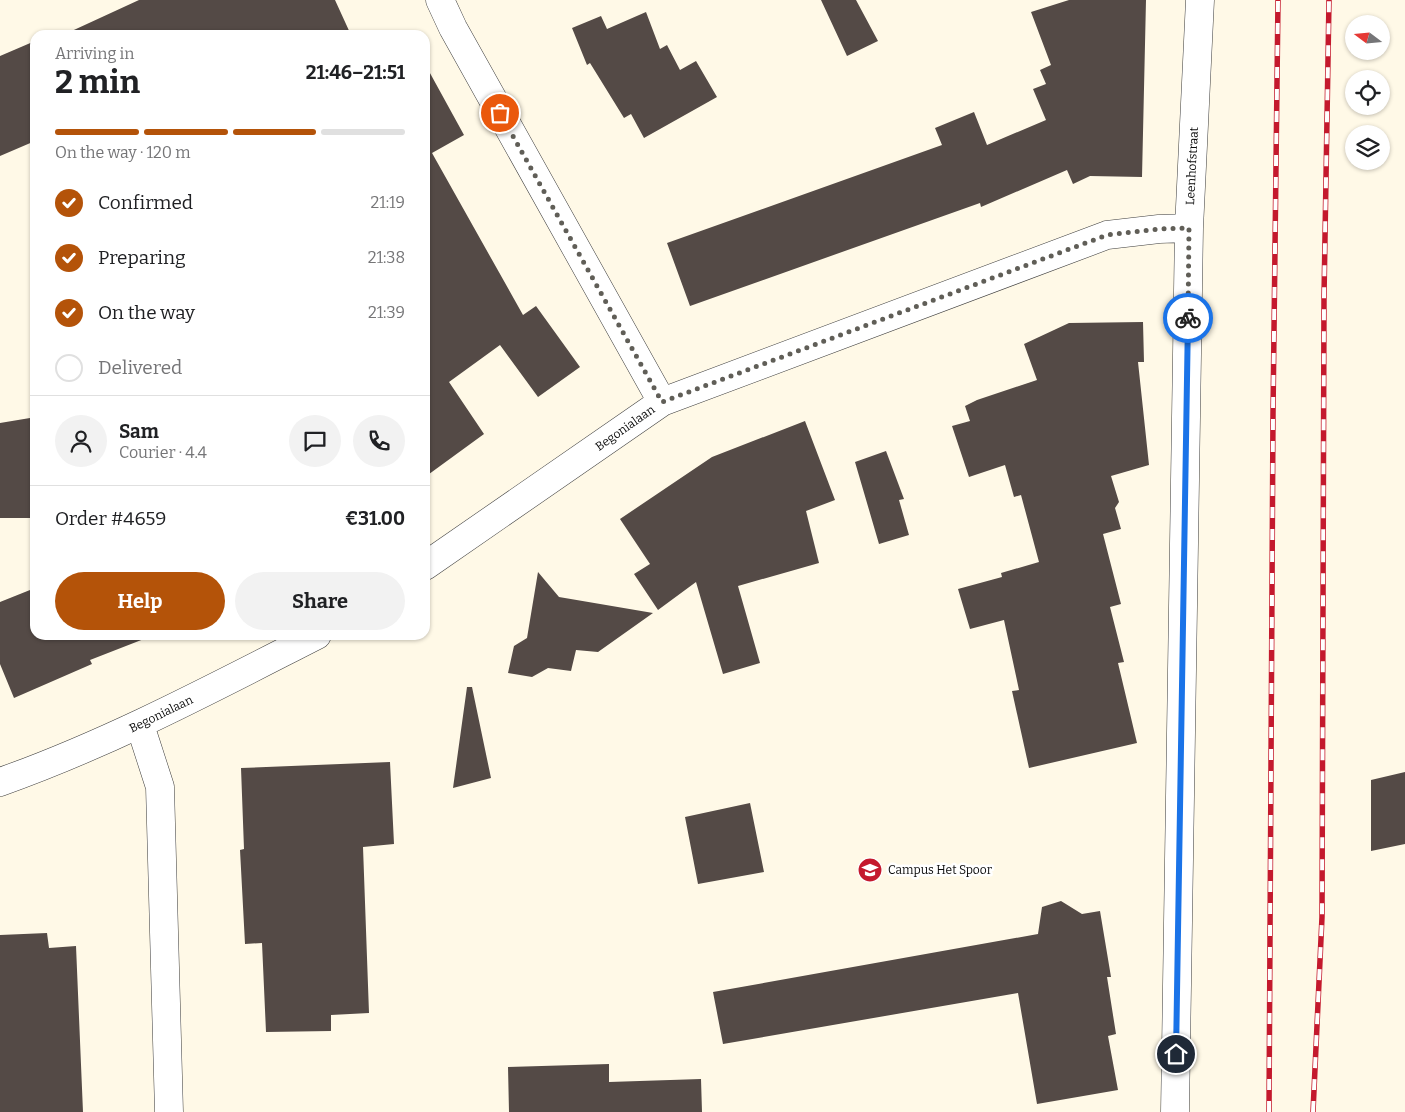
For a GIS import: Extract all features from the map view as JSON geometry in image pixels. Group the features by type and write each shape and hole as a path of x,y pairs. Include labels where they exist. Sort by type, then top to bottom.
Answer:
{"street":[{"path":"440,0 453,28 662,402"},
{"name":"Leenhofstraat","path":"1175,1112 1189,228 1200,0"},
{"name":"Begonialaan","path":"430,563 662,402 1107,235 1159,229 1189,228"},
{"name":"Begonialaan","path":"0,782 50,765 140,725 307,640"},
{"path":"140,725 160,787 169,1112"}],"building":[{"path":"139,0 335,0 349,30 74,30"},
{"path":"821,0 856,0 878,41 847,56"},
{"path":"1069,0 1146,0 1142,177 1090,176 1073,184 1067,170 981,207 980,203 690,306 667,243 942,145 935,128 974,112 987,145 1046,120 1033,89 1046,84 1040,70 1051,65 1031,12"},
{"path":"646,12 660,49 667,45 680,70 696,61 717,97 644,138 631,114 624,118 590,63 587,65 572,28 601,16 607,29"},
{"path":"30,43 30,143 0,156 0,56"},
{"path":"430,73 464,135 432,153 523,315 536,306 580,367 538,397 500,345 449,382 484,434 430,473"},
{"path":"1143,322 1144,362 1138,362 1149,465 1111,476 1119,502 1115,508 1121,529 1103,534 1121,604 1110,607 1124,662 1118,663 1137,743 1029,768 1012,691 1019,690 1004,620 970,629 958,589 1002,577 1001,573 1039,562 1021,495 1014,497 1005,465 969,477 952,426 970,421 965,406 977,400 1037,380 1024,344 1069,323"},
{"path":"30,418 30,518 0,518 0,423"},
{"path":"805,421 835,500 806,511 819,563 738,586 760,663 723,674 696,582 658,610 634,574 650,564 620,519 712,457"},
{"path":"886,451 904,499 899,500 909,535 879,544 855,462"},
{"path":"538,572 559,597 653,613 598,652 576,650 571,671 548,668 532,677 508,673 514,646 527,638"},
{"path":"30,590 30,640 141,640 90,660 92,664 14,698 0,664 0,602"},
{"path":"467,687 472,687 491,778 453,788"},
{"path":"390,762 394,844 363,847 369,1013 331,1015 331,1031 266,1032 262,943 245,944 240,850 244,849 241,768"},
{"path":"1405,772 1405,844 1371,851 1371,780"},
{"path":"750,803 764,872 698,884 685,817"},
{"path":"1061,901 1082,914 1100,911 1111,977 1107,977 1116,1034 1108,1036 1118,1090 1037,1104 1018,993 723,1044 713,992 1038,934 1042,907"},
{"path":"47,933 49,948 76,946 83,1112 0,1112 0,935"},
{"path":"609,1064 609,1082 701,1079 702,1112 509,1112 508,1067"}],"railway":[{"path":"1269,1112 1273,414 1278,0"},
{"path":"1313,1112 1322,917 1324,297 1329,0"}],"way so far":[{"path":"500,113 662,402 915,305 1107,235 1159,229 1189,228 1188,318"}],"place":[{"name":"Campus Het Spoor","path":"870,870"}],"route":[{"path":"1176,1054 1188,318"}]}
